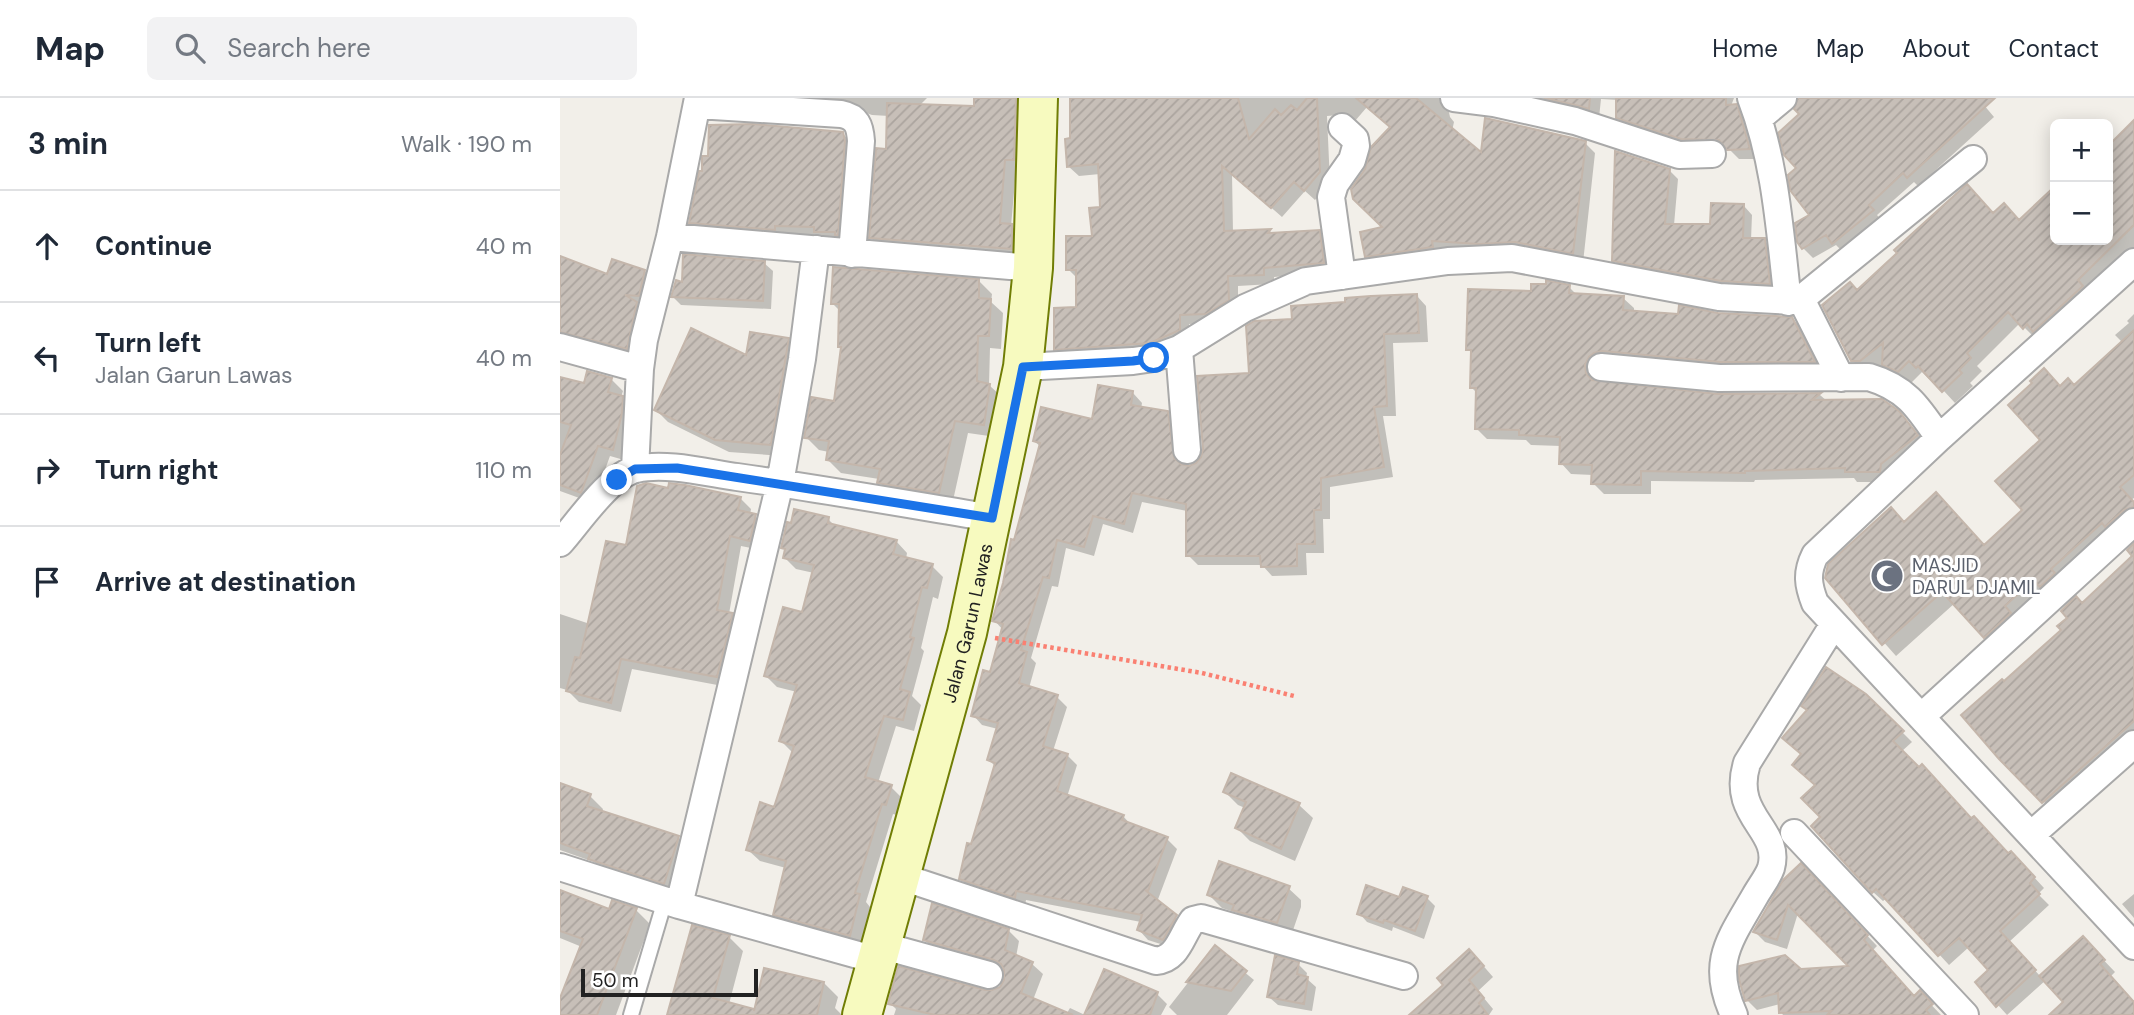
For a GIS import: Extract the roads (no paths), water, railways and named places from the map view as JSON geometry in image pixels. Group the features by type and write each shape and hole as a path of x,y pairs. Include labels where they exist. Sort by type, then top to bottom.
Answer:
{"main road":[{"name":"Jalan Garun Lawas","path":"862,1015 967,633 1023,367 1033,268 1038,98"}],"street":[{"path":"1454,98 1495,100 1575,121 1679,155 1712,154"},
{"path":"1783,98 1755,108 1777,206 1794,301 1841,378"},
{"path":"635,469 644,340 670,237 698,101 841,114 853,118 859,127 861,141 852,254"},
{"path":"1342,127 1355,139 1356,146 1352,160 1339,177 1331,197 1342,276"},
{"path":"1023,367 1133,361 1179,349 1245,308 1306,281 1448,261 1512,258 1719,297 1794,301 1973,159"},
{"path":"670,237 1033,268"},
{"path":"672,902 780,483 802,359 816,249"},
{"path":"2134,262 1939,438 1815,555 1809,567 1808,585 1815,603 2134,946"},
{"path":"560,347 640,369"},
{"path":"1179,349 1187,450"},
{"path":"1601,367 1719,378 1869,377 1904,392 1939,438"},
{"path":"560,543 617,480 635,469 677,468 992,518"},
{"path":"1921,716 2134,522"},
{"path":"1734,1015 1725,995 1722,975 1728,942 1770,869 1773,855 1768,839 1748,809 1742,778 1747,763 1834,624"},
{"path":"2031,835 2134,744"},
{"path":"1794,832 1965,1015"},
{"path":"560,867 672,902 878,953 989,975"},
{"path":"899,876 1156,961 1165,961 1172,956 1193,920 1202,918 1404,976"}],"lane":[{"path":"631,1015 672,902"}],"place":[{"name":"MASJID DARUL DJAMIL","path":"1887,576"}]}
